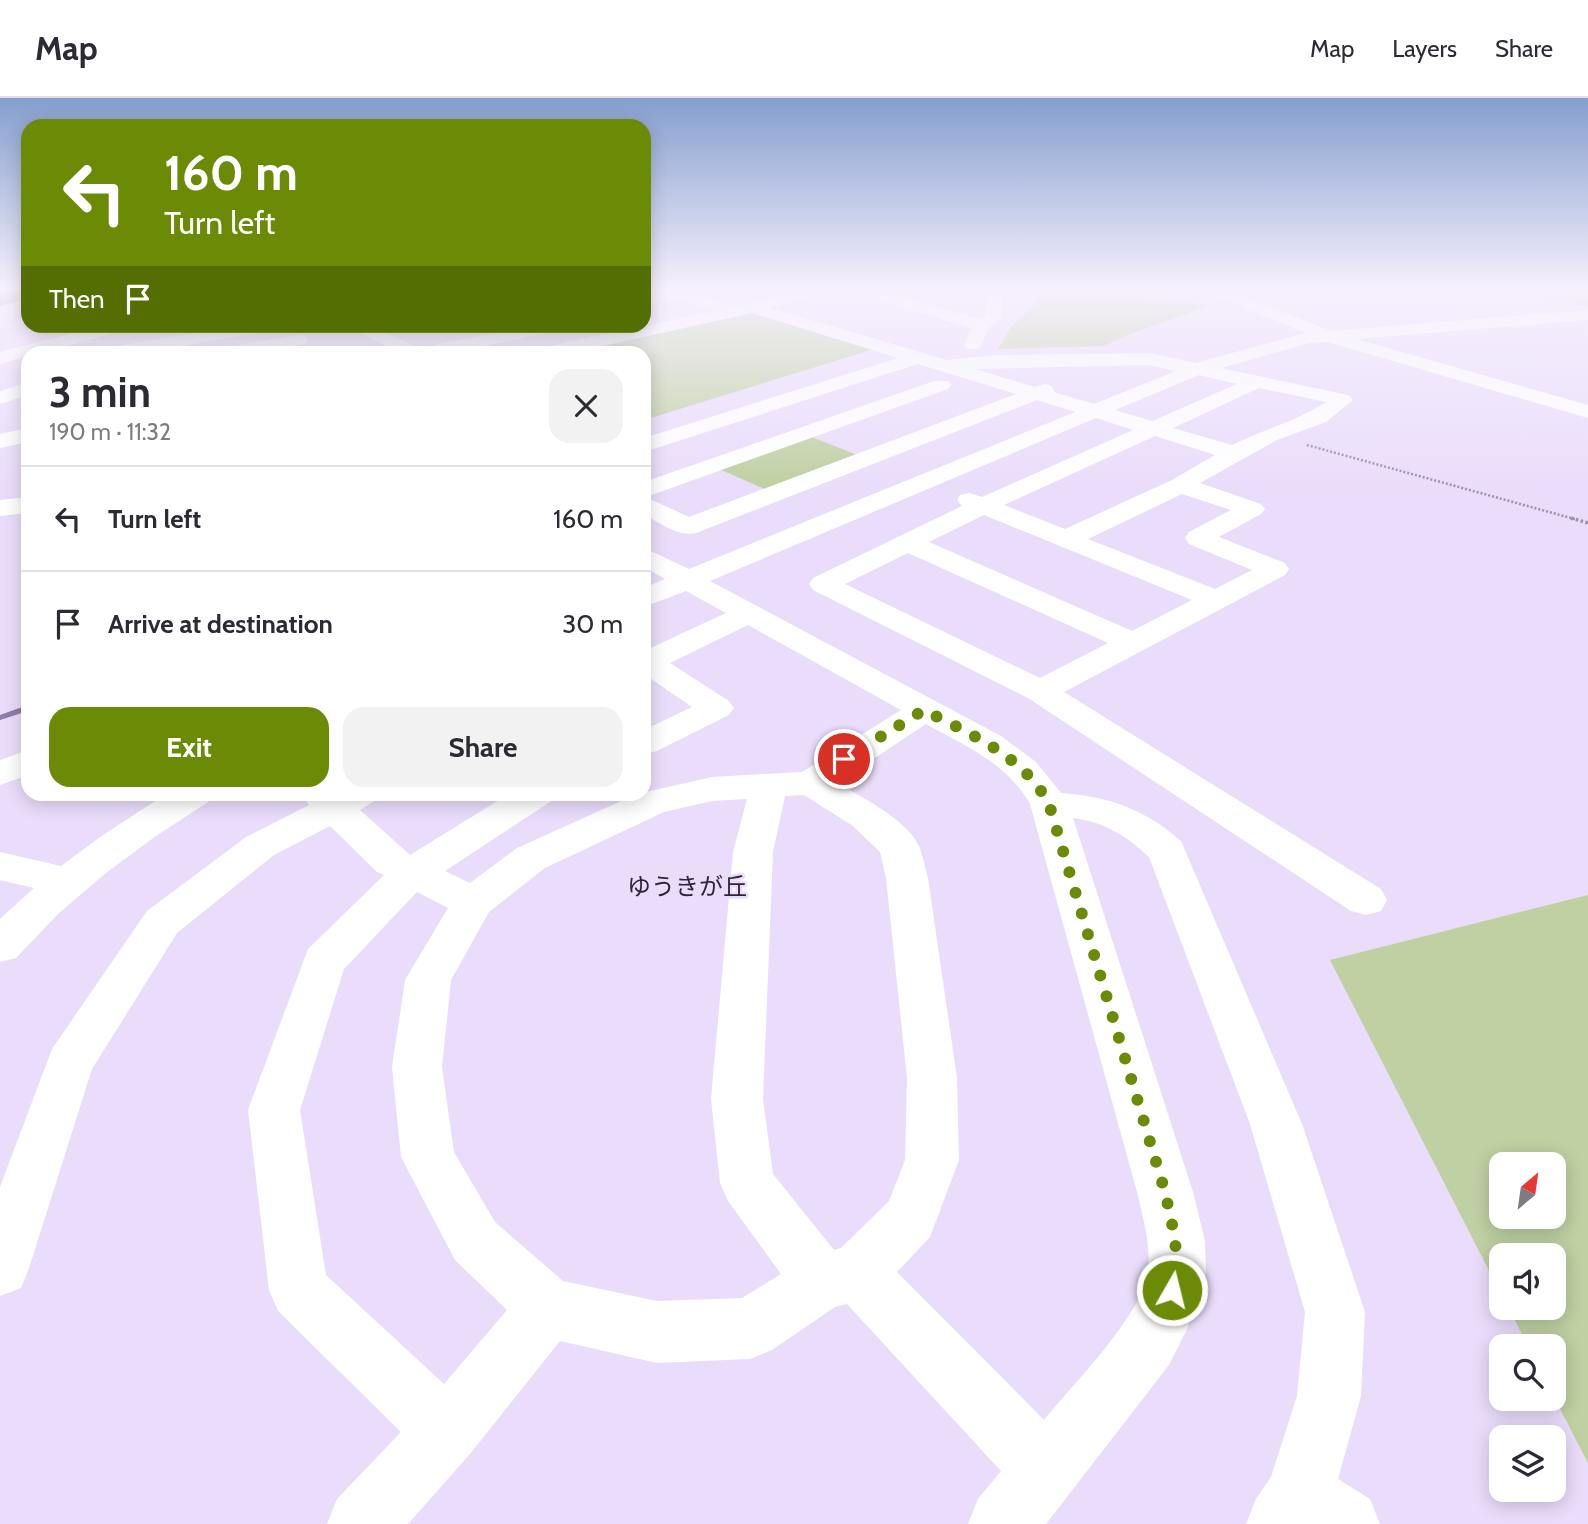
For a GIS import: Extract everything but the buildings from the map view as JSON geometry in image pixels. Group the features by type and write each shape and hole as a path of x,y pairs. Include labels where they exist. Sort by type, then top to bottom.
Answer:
{"street":[{"path":"911,355 919,357 948,380"},
{"path":"948,380 961,355"},
{"path":"651,595 1095,410 1197,369 1249,355"},
{"path":"1388,355 1588,412"},
{"path":"651,443 919,357"},
{"path":"651,508 687,527 1124,359"},
{"path":"651,489 802,435 995,361 1149,359 1343,400 1318,417 1269,435 1181,485 1066,539"},
{"path":"886,367 948,380 1037,393 1234,453"},
{"path":"1257,382 982,506 823,584 1040,691 1366,900"},
{"path":"0,398 21,390"},
{"path":"979,398 1004,406"},
{"path":"740,415 802,435 842,443 873,455"},
{"path":"0,441 21,436"},
{"path":"925,482 1217,600"},
{"path":"1040,691 1275,569 1198,538 1252,509 1181,485"},
{"path":"908,542 1134,643"},
{"path":"651,560 1021,765 1038,783 1049,804 1165,1192 1176,1241 1177,1272 1166,1308 1147,1343 1003,1524"},
{"path":"651,659 748,614"},
{"path":"651,666 717,708 651,740"},
{"path":"790,784 867,817 899,847 907,878 932,1079 932,1160 910,1218 839,1278 750,1328 657,1332 548,1308 475,1241 428,1157 417,1067 428,980 473,902 531,858 653,802 712,789 790,784 924,710"},
{"path":"0,774 21,764"},
{"path":"790,784 753,852 737,1099 747,1183 839,1278 1045,1469"},
{"path":"0,946 67,882 125,839 184,801"},
{"path":"0,1268 69,1063 162,922 260,846 335,801"},
{"path":"340,801 391,862 473,902"},
{"path":"447,1431 299,1290 274,1110 324,961 411,873 526,801"},
{"path":"1049,804 1084,806 1111,812 1146,830 1167,851 1276,1124 1335,1312 1329,1396 1309,1514"},
{"path":"0,866 67,882"},
{"path":"362,1524 447,1431 548,1308"}],"path":[{"path":"1269,435 1588,523"}],"green space":[{"path":"651,355 856,355 651,418"},
{"path":"809,436 860,456 767,490 719,469"},
{"path":"1588,895 1588,1463 1561,1411 1566,1411 1566,1334 1522,1334 1515,1320 1566,1320 1566,1243 1489,1243 1489,1271 1330,960"}],"waterway":[{"path":"0,718 21,710"}],"district":[{"name":"ゆうきが丘","path":"687,886"}],"route":[{"path":"844,759 924,710 1021,765 1038,783 1049,804 1165,1192 1176,1241 1177,1272 1172,1290"}]}
